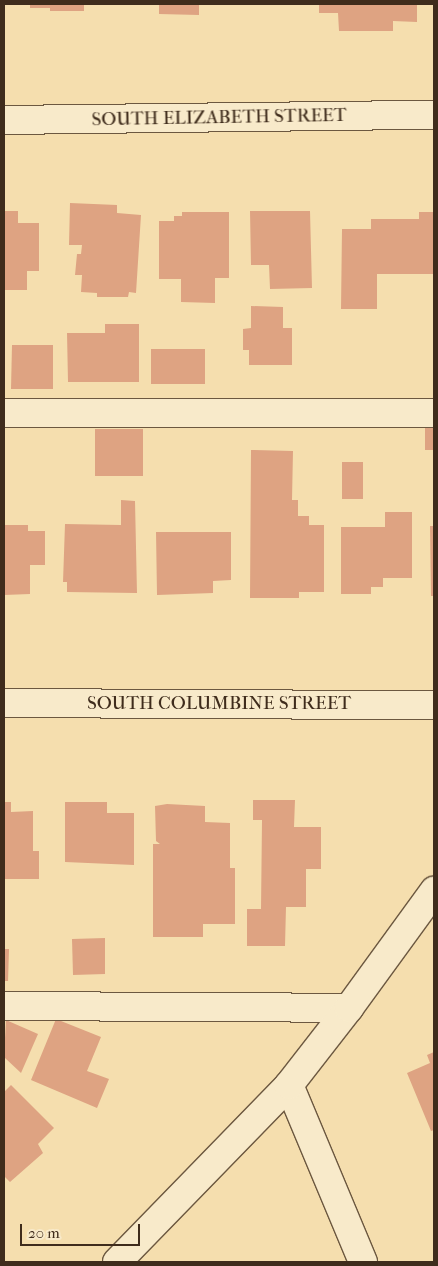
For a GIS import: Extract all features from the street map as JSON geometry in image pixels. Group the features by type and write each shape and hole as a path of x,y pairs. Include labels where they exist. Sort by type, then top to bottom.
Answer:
{"street":[{"name":"SOUTH ELIZABETH STREET","path":"4,120 434,115"},
{"path":"4,413 434,413"},
{"name":"SOUTH COLUMBINE STREET","path":"4,703 434,705"},
{"path":"117,1262 289,1084 349,1008 434,891"},
{"path":"4,1006 349,1008"},
{"path":"289,1084 363,1262"}],"building":[{"path":"30,4 84,4 84,11 50,11 50,8 30,8"},
{"path":"159,4 199,4 199,15 159,14"},
{"path":"319,4 417,4 417,22 393,21 393,31 339,31 338,13 319,13"},
{"path":"70,203 117,205 117,213 141,215 136,293 129,292 128,297 97,297 97,293 81,292 82,275 75,275 77,254 81,254 82,245 69,245"},
{"path":"4,211 18,211 18,223 39,223 39,271 27,271 27,290 4,290"},
{"path":"250,211 310,211 312,288 270,289 269,265 251,265"},
{"path":"182,212 229,212 229,278 215,278 215,303 181,302 181,279 159,279 159,221 174,221 174,216 182,216"},
{"path":"419,212 434,212 434,274 377,274 377,309 341,309 342,229 371,229 371,219 419,219"},
{"path":"251,306 283,307 283,328 292,328 292,365 249,365 249,350 243,350 243,329 251,328"},
{"path":"105,324 139,324 139,382 68,382 67,333 105,333"},
{"path":"12,345 53,345 53,389 11,389"},
{"path":"151,349 205,349 205,384 151,384"},
{"path":"425,426 434,426 434,450 425,450"},
{"path":"95,429 143,429 143,476 95,476"},
{"path":"251,450 293,451 292,500 298,500 298,516 309,516 309,525 324,525 324,592 299,592 299,598 250,598"},
{"path":"342,462 363,462 363,499 342,499"},
{"path":"121,500 135,501 137,593 67,592 67,582 63,582 65,524 121,525"},
{"path":"385,512 412,512 412,578 383,578 383,587 371,587 371,594 341,594 341,527 385,527"},
{"path":"4,525 28,525 28,531 45,531 45,565 30,565 30,594 4,595"},
{"path":"430,526 434,526 434,596 431,596"},
{"path":"156,532 231,532 231,580 213,581 213,593 157,595"},
{"path":"253,800 295,800 294,827 321,827 321,869 306,869 306,907 286,907 285,946 247,946 247,909 261,909 262,820 253,820"},
{"path":"4,802 11,802 11,812 33,811 33,851 39,851 39,879 4,879"},
{"path":"65,802 107,802 107,813 134,813 134,865 65,862"},
{"path":"167,804 205,806 205,822 230,823 230,868 235,868 235,924 203,924 203,937 153,937 153,844 160,844 156,841 155,806"},
{"path":"105,938 105,974 73,975 72,939"},
{"path":"4,949 9,949 8,981 4,981"},
{"path":"56,1019 101,1037 87,1071 109,1079 97,1108 31,1080"},
{"path":"6,1020 38,1034 21,1073 4,1057"},
{"path":"434,1052 434,1130 431,1131 407,1073 430,1063 427,1055"},
{"path":"11,1085 54,1128 38,1144 43,1153 10,1182 4,1176 4,1092"}]}
